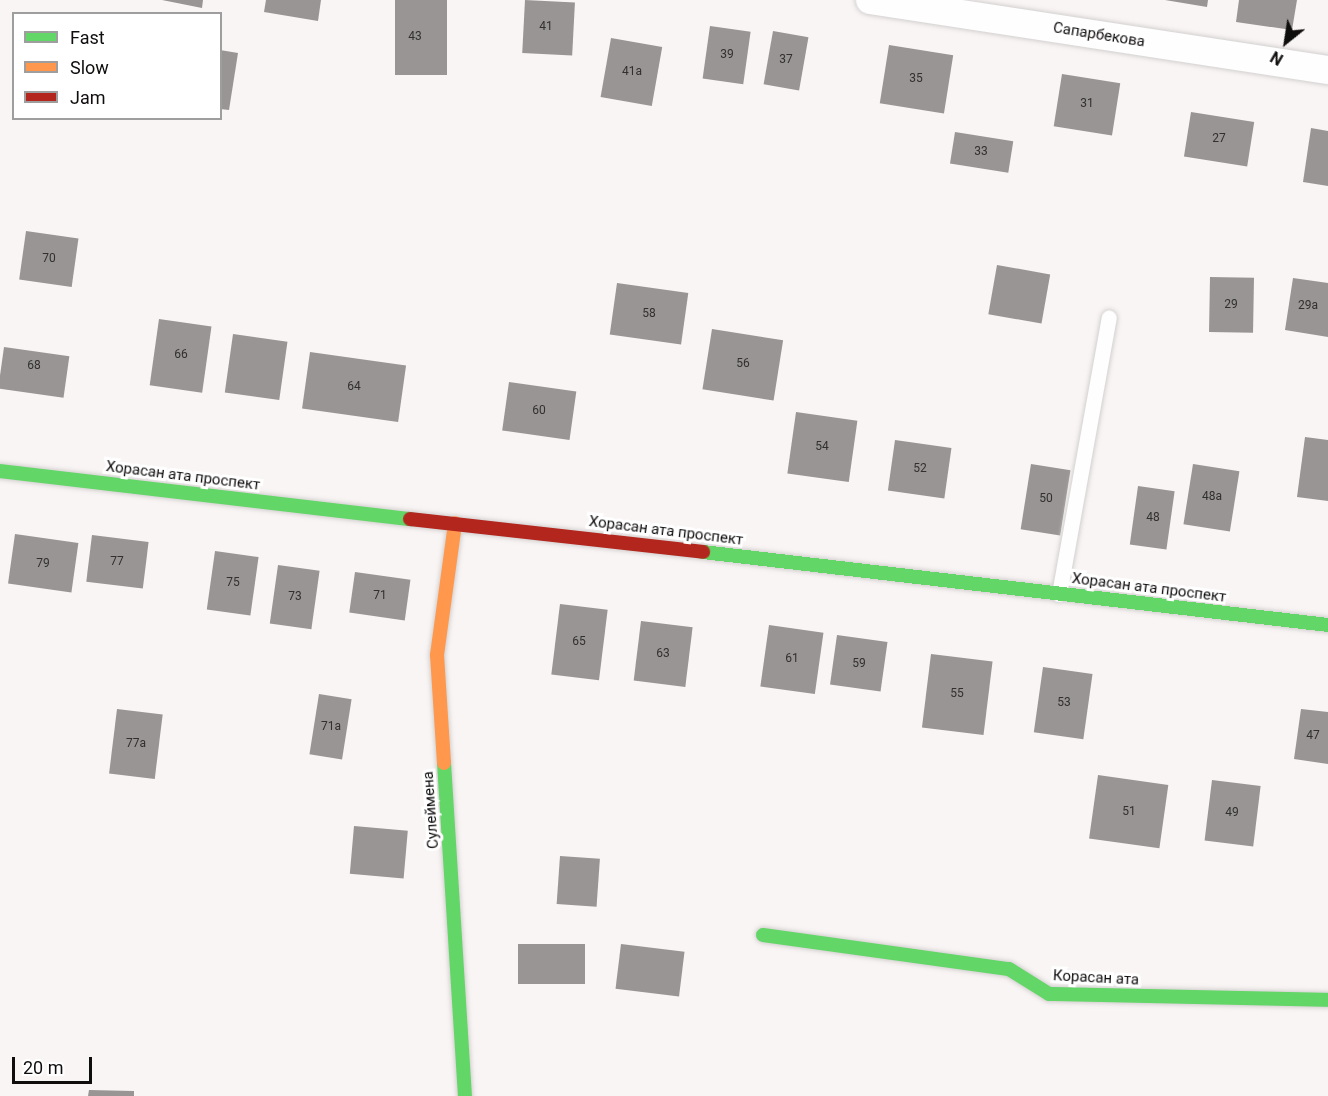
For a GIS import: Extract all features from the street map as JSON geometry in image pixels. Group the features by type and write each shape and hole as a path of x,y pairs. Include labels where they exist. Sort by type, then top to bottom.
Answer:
{"main road":[{"name":"Хорасан ата проспект","path":"0,471 1328,625"},
{"name":"Сулеймена","path":"455,524 437,656 465,1096"},
{"name":"Корасан ата","path":"763,935 1009,969 1049,994 1328,1000"}],"street":[{"name":"Сапарбекова","path":"870,0 1328,70"}],"lane":[{"path":"1059,594 1109,317"}],"building":[{"path":"162,0 203,0 202,8"},
{"path":"266,0 321,0 318,21 264,12"},
{"path":"395,0 447,0 447,75 395,75"},
{"path":"525,0 575,3 572,56 522,53"},
{"path":"1165,0 1208,0 1207,7"},
{"path":"1239,0 1297,0 1292,30 1236,22"},
{"path":"710,26 751,32 743,84 703,78"},
{"path":"773,31 808,37 799,90 764,84"},
{"path":"611,38 662,47 652,106 601,97"},
{"path":"889,45 953,55 944,113 880,103"},
{"path":"222,50 238,53 229,110 222,109"},
{"path":"1062,74 1120,83 1112,136 1054,126"},
{"path":"1191,112 1254,122 1247,166 1184,156"},
{"path":"1311,128 1328,131 1328,186 1303,182"},
{"path":"955,132 1013,141 1008,173 950,164"},
{"path":"26,231 78,238 72,287 19,280"},
{"path":"997,265 1050,274 1041,324 988,314"},
{"path":"1210,277 1254,278 1253,333 1209,332"},
{"path":"1293,278 1328,283 1328,337 1285,330"},
{"path":"617,283 688,293 681,345 610,334"},
{"path":"159,319 211,326 202,393 150,385"},
{"path":"712,329 783,340 774,401 702,389"},
{"path":"233,334 287,342 279,400 225,392"},
{"path":"4,347 69,356 64,398 0,389"},
{"path":"310,352 406,365 398,422 302,408"},
{"path":"509,382 576,391 570,440 502,431"},
{"path":"796,412 857,421 849,482 787,473"},
{"path":"1305,437 1328,440 1328,501 1297,497"},
{"path":"895,440 951,448 944,498 888,491"},
{"path":"1031,464 1071,470 1060,535 1021,529"},
{"path":"1193,464 1239,471 1230,532 1183,524"},
{"path":"1138,486 1175,491 1166,550 1130,544"},
{"path":"15,534 78,543 71,592 8,584"},
{"path":"92,535 149,542 143,589 86,582"},
{"path":"215,551 259,557 250,616 207,609"},
{"path":"278,565 320,571 311,629 270,623"},
{"path":"355,572 410,580 405,620 349,613"},
{"path":"560,604 608,610 599,680 551,674"},
{"path":"641,621 693,627 685,687 634,681"},
{"path":"769,625 823,633 815,694 760,686"},
{"path":"837,635 888,642 881,692 830,685"},
{"path":"931,654 993,662 984,735 922,727"},
{"path":"1043,667 1093,674 1083,739 1034,732"},
{"path":"319,694 352,699 342,759 309,754"},
{"path":"117,709 163,715 155,779 109,774"},
{"path":"1301,709 1328,712 1328,764 1294,759"},
{"path":"1098,775 1168,785 1159,848 1089,838"},
{"path":"1212,780 1261,786 1253,847 1205,841"},
{"path":"354,826 408,831 404,879 350,874"},
{"path":"560,856 600,859 597,907 557,904"},
{"path":"518,944 585,944 585,984 518,984"},
{"path":"621,944 685,952 679,996 616,989"},
{"path":"89,1090 134,1091 134,1096 88,1096"}],"traffic: fast":[{"path":"0,471 410,519"},
{"path":"703,552 1328,625"},
{"path":"444,763 465,1096"},
{"path":"763,935 1009,969 1049,994 1328,1000"}],"traffic: slow":[{"path":"444,763 437,655 455,523"}],"traffic: jam":[{"path":"410,519 703,552"}]}
